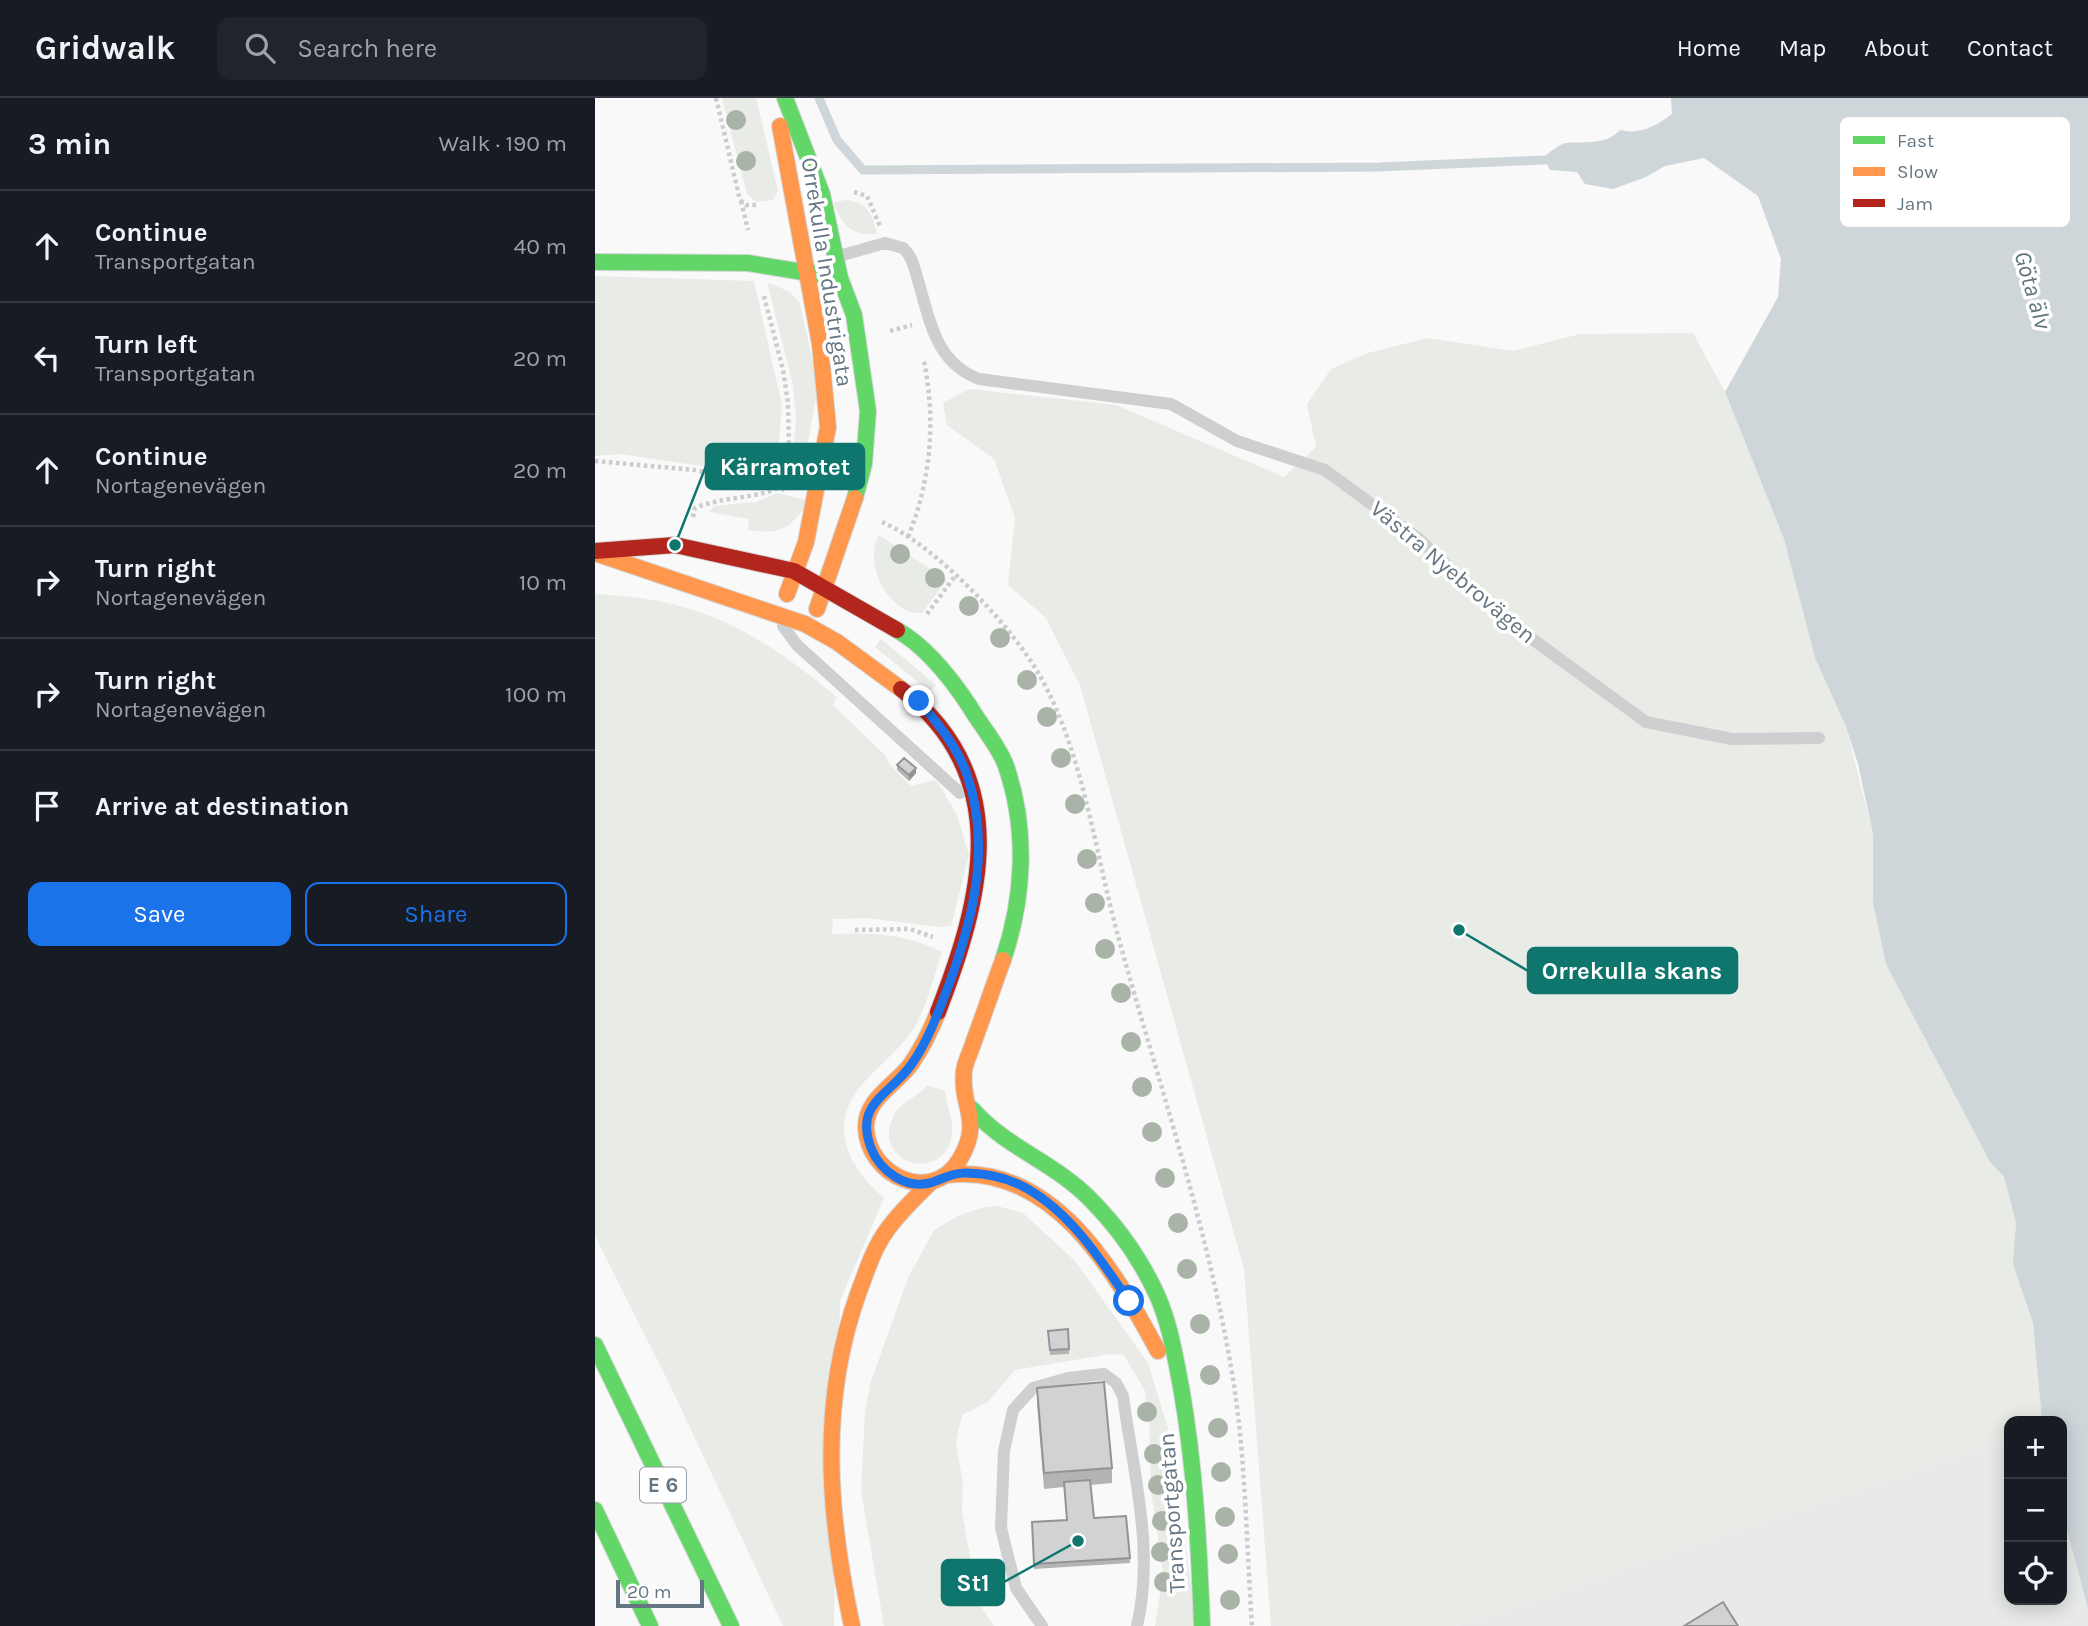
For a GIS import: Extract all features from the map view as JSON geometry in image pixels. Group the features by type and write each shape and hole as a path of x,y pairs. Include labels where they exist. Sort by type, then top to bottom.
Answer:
{"main road":[{"name":"Orrekulla Industrigata","path":"776,98 791,199 820,344 828,428 806,542 780,615"},
{"name":"Orrekulla Industrigata","path":"785,98 822,194 840,278 854,314 868,411 864,464 852,510 811,626"},
{"path":"595,262 755,261 805,268 840,278"},
{"path":"595,552 675,545 794,571 825,587 922,648 957,687 1005,764 1017,810 1021,853 1020,891 1010,939 964,1071 964,1089 972,1109 969,1139 946,1175 930,1183 886,1232 851,1310 832,1396 831,1512 841,1579 852,1626"},
{"path":"595,552 705,587 811,626 919,701 945,733 966,772 981,849 976,891 962,947 923,1044 911,1065 870,1108 866,1127 872,1150 894,1177 913,1184 930,1183"},
{"name":"Transportgatan","path":"972,1109 997,1135 1045,1164 1089,1198 1123,1240 1153,1287 1171,1338 1188,1419 1202,1626"},
{"name":"Transportgatan","path":"946,1175 993,1175 1027,1188 1065,1218 1099,1258 1129,1301 1183,1398"},
{"name":"E 6","path":"595,1345 731,1626"},
{"path":"595,1510 647,1619"},
{"path":"595,1534 647,1619"}],"lane":[{"name":"Västra Nyebrovägen","path":"836,257 885,243 903,248 912,262 940,347 952,365 965,374 979,379 1171,404 1237,441 1325,470 1419,539 1502,617 1646,722 1732,739 1819,738"},
{"path":"780,615 783,629 797,645 915,749 973,806"},
{"path":"1042,1626 1016,1588 1001,1528 1004,1451 1013,1410 1033,1388 1068,1378 1104,1374 1116,1382 1123,1396 1138,1496 1145,1556 1137,1626"}],"path":[{"path":"740,200 783,370 788,403 789,452"},
{"path":"595,461 695,470 777,489 757,496 707,503 695,508 692,519"},
{"path":"908,537 956,576 991,611 1031,660 1054,702 1071,756 1223,1325 1237,1424 1252,1626"},
{"path":"921,622 956,576"},
{"path":"855,930 910,929 962,947"}],"shaded area":[{"path":"722,98 756,98 778,191 773,200 756,202 747,194"},
{"path":"845,200 859,203 867,210 877,234 860,233 845,224 833,203"},
{"path":"595,276 754,281 782,405 776,477 620,454 595,456"},
{"path":"767,282 790,292 800,303 818,387 800,483 791,471 796,420 793,385"},
{"path":"1693,333 1725,392 1784,539 1815,658 1846,727 1873,834 1873,902 1990,1161 2004,1177 2016,1223 2014,1264 2033,1323 2042,1416 2004,1416 2004,1440 1457,1626 1271,1626 1244,1269 1080,685 1045,617 1008,585 1015,518 994,459 947,425 943,403 969,389 1116,405 1284,477 1316,447 1307,404 1331,369 1368,353 1428,338 1513,351 1580,334"},
{"path":"777,493 810,501 790,524 777,530 748,530 749,519 709,512 714,506 756,502"},
{"path":"879,535 947,580 922,613 910,612 899,606 882,586 874,560"},
{"path":"595,594 632,597 697,611 726,623 781,654 837,697 833,705 885,755 890,765 911,786 934,780 939,784 957,815 969,855 951,926 939,927 867,918 833,919 832,934 860,933 902,938 942,952 917,1023 904,1041 860,1087 850,1102 845,1118 844,1132 853,1161 861,1174 884,1198 840,1301 834,1626 783,1626 669,1383 595,1236"},
{"path":"881,639 936,685 930,692 875,647"},
{"path":"927,1085 945,1091 952,1134 946,1150 936,1160 924,1164 910,1162 899,1156 891,1145 889,1131 898,1109"},
{"path":"997,1206 1023,1213 1075,1261 1148,1363 1173,1445 1196,1626 1155,1626 1163,1574 1151,1490 1149,1419 1145,1391 1124,1355 1110,1354 1015,1370 988,1402 962,1415 956,1442 963,1484 962,1511 978,1602 994,1626 884,1626 861,1491 865,1412 870,1384 908,1278 934,1230 958,1216 984,1207"},
{"path":"2004,1440 2004,1605 2067,1605 2067,1530 2088,1609 2088,1626 1457,1626"}],"water":[{"name":"Göta älv","path":"1671,98 2088,98 2088,1609 2067,1530 2067,1416 2042,1416 2033,1323 2013,1264 2016,1223 2004,1177 1990,1162 1886,964 1873,902 1873,834 1858,764 1846,727 1815,658 1784,539 1725,392 1778,297 1781,259 1758,196 1704,158 1665,166 1646,177 1613,189 1585,184 1577,172 1550,170 1545,160 1546,155 1563,144 1601,141 1620,130 1641,130 1672,114"}],"building":[{"path":"904,758 916,768 909,775 897,765"},
{"path":"1068,1329 1069,1349 1050,1350 1048,1331"},
{"path":"1104,1382 1112,1468 1044,1473 1037,1388"},
{"path":"1090,1480 1094,1518 1126,1516 1130,1558 1034,1564 1032,1522 1067,1520 1064,1482"},
{"path":"1723,1602 1738,1626 1684,1626"}],"waterway":[{"path":"819,98 837,140 863,170 1379,167 1545,160"}],"traffic: fast":[{"path":"785,98 822,194 840,278 854,315 868,411 864,464 855,498"},
{"path":"595,262 748,263 840,278"},
{"path":"897,630 918,645 946,674 963,696 1006,766 1018,815 1021,864 1015,913 1003,960"},
{"path":"972,1109 999,1134 1061,1175 1090,1199 1128,1244 1157,1295 1172,1340 1190,1446 1202,1626"},
{"path":"595,1345 731,1626"},
{"path":"595,1510 650,1626"}],"traffic: slow":[{"path":"780,126 820,344 828,427 806,542 787,594"},
{"path":"817,609 855,498"},
{"path":"595,553 805,624 837,642 901,689"},
{"path":"938,1012 911,1064 876,1101 867,1118 869,1145 878,1160 889,1171 918,1183 934,1181 948,1173 967,1145 970,1124 964,1084 965,1068 1003,960"},
{"path":"946,1175 984,1176 1018,1186 1048,1204 1076,1228 1100,1256 1158,1351"},
{"path":"852,1626 837,1542 833,1501 831,1459 837,1377 858,1294 874,1253 892,1224 930,1183"}],"traffic: jam":[{"path":"595,551 675,545 794,571 897,630"},
{"path":"901,689 937,723 961,760 974,800 979,841 976,883 967,926 938,1012"}],"place":[{"name":"Kärramotet","path":"675,545"},
{"name":"Orrekulla skans","path":"1459,930"},
{"name":"St1","path":"1078,1541"}],"route":[{"path":"919,701 945,733 966,772 981,849 976,891 962,947 940,1009 911,1065 870,1108 866,1127 872,1150 882,1166 894,1177 913,1184 930,1183 946,1175 965,1173 993,1175 1027,1188 1065,1218 1099,1258 1129,1301"}]}
